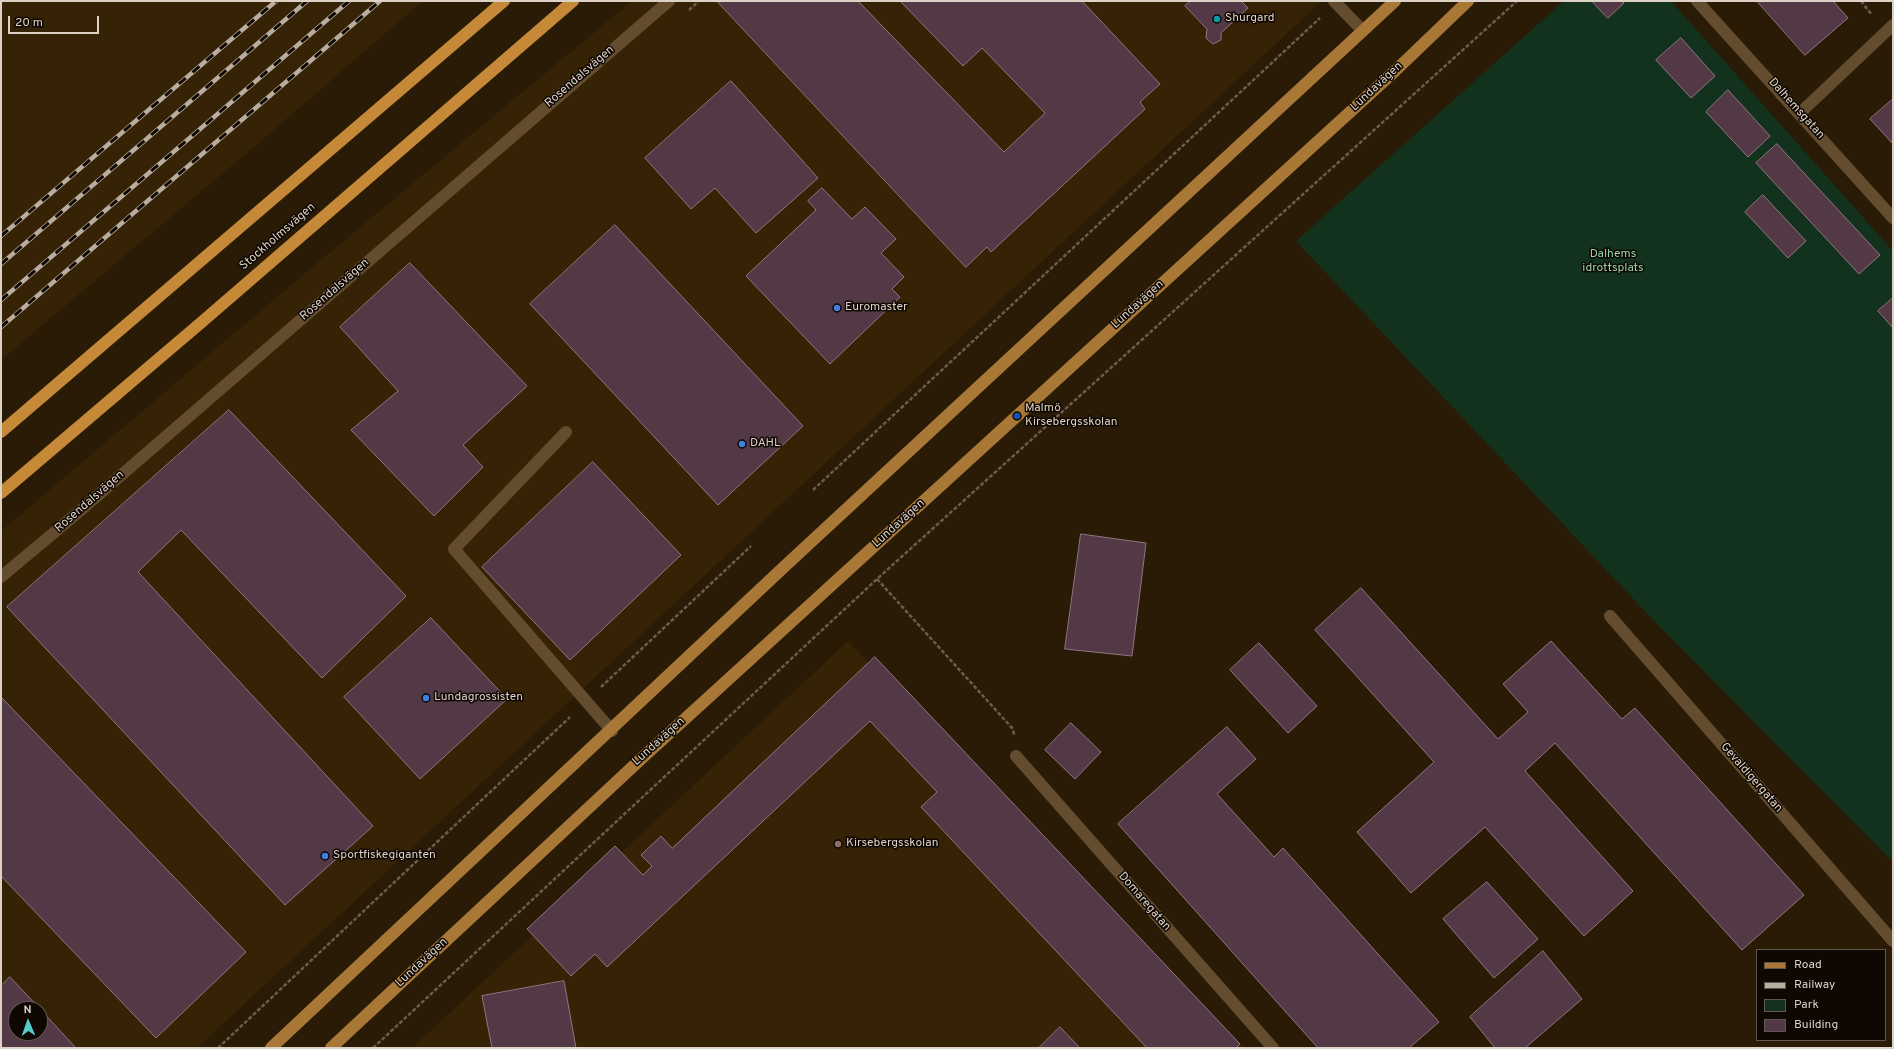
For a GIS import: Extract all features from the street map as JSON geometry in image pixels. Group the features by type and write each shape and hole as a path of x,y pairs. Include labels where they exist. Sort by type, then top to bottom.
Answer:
{"highway":[{"path":"1,432 504,1"},
{"name":"Stockholmsvägen","path":"1,493 573,1"}],"main road":[{"path":"271,1048 796,556 1395,1"},
{"name":"Lundavägen","path":"331,1048 635,764 1394,71 1468,1"}],"street":[{"name":"Rosendalsvägen","path":"1,577 668,1"},
{"name":"Dalhemsgatan","path":"1697,1 1800,113 1893,218"},
{"path":"1335,2 1363,31"},
{"path":"1800,113 1893,25"},
{"path":"566,432 454,549 612,730"},
{"name":"Gevaldigergatan","path":"1610,616 1893,941"},
{"name":"Domaregatan","path":"1016,756 1273,1048"}],"path":[{"path":"373,1048 877,579 1517,1"},
{"path":"813,490 1335,2"},
{"path":"1032,432 1036,436"},
{"path":"218,1048 751,546"},
{"path":"877,579 1013,729 1016,756"}],"shaded area":[{"path":"1,1 423,1 254,147 1,360"},
{"path":"632,1 1322,1 197,1048 1,1048 1,531 310,269"},
{"name":"Kirsebergsskolan","path":"848,641 1245,1048 412,1048"}],"green space":[{"name":"Dalhems idrottsplats","path":"1564,1 1671,1 1893,251 1893,862 1657,624 1296,241"}],"building":[{"path":"717,1 858,1 1004,152 1045,113 982,48 963,66 900,1 1082,1 1160,84 1140,102 1145,109 991,252 987,247 966,267"},
{"name":"Shurgard","path":"1191,1 1241,1 1248,8 1221,33 1221,40 1213,44 1206,38 1207,29 1185,6"},
{"path":"1592,1 1622,1 1624,3 1608,18"},
{"path":"1757,1 1833,1 1848,18 1805,55"},
{"path":"1681,38 1715,76 1691,98 1656,60"},
{"path":"731,81 818,178 756,233 715,188 691,209 645,158"},
{"path":"1728,90 1770,136 1748,157 1706,112"},
{"path":"1893,99 1893,144 1870,119"},
{"path":"1777,144 1880,255 1859,274 1756,163"},
{"path":"822,188 852,219 865,207 896,239 881,253 904,277 892,289 900,297 830,364 746,276 816,210 808,201"},
{"path":"1763,195 1806,241 1788,258 1745,212"},
{"path":"615,225 803,426 718,505 530,304"},
{"path":"410,263 527,386 463,445 483,467 434,516 351,430 398,391 340,327"},
{"path":"1893,298 1893,328 1878,311"},
{"path":"229,410 406,596 322,678 181,530 138,572 373,826 285,905 7,607"},
{"path":"593,462 681,555 570,660 482,567"},
{"path":"1081,534 1146,543 1132,656 1065,649"},
{"path":"1361,588 1498,739 1528,712 1503,684 1551,641 1622,719 1635,708 1804,895 1742,950 1555,743 1525,771 1633,891 1584,936 1485,827 1411,893 1357,832 1434,762 1315,630"},
{"name":"Lundagrossisten","path":"431,618 507,699 420,779 344,697"},
{"path":"1259,643 1317,706 1288,733 1230,670"},
{"path":"875,657 1240,1044 1236,1048 1147,1048 921,807 937,792 870,721 607,967 595,954 571,976 527,929 615,846 643,875 652,866 641,855 661,836 672,848"},
{"path":"1,697 246,952 156,1038 1,876"},
{"path":"1071,723 1101,752 1075,779 1045,750"},
{"path":"1227,727 1256,759 1217,794 1274,857 1283,848 1439,1022 1409,1048 1318,1048 1118,824"},
{"path":"1487,882 1538,939 1494,978 1443,919"},
{"path":"1543,951 1582,999 1525,1048 1495,1048 1470,1017"},
{"path":"10,977 32,1001 8,1001 8,1041 48,1041 48,1018 76,1048 1,1048 1,986"},
{"path":"564,981 576,1048 492,1048 482,996"},
{"path":"1060,1027 1080,1048 1039,1048"}],"railway":[{"path":"1,236 276,1"},
{"path":"1,264 307,1"},
{"path":"1,300 349,1"},
{"path":"1,327 380,1"}],"place":[{"name":"Shurgard","path":"1217,19"},
{"name":"Euromaster","path":"837,308"},
{"name":"Malmö Kirsebergsskolan","path":"1017,416"},
{"name":"DAHL","path":"742,444"},
{"name":"Lundagrossisten","path":"426,698"},
{"name":"Kirsebergsskolan","path":"838,844"},
{"name":"Sportfiskegiganten","path":"325,856"}]}
